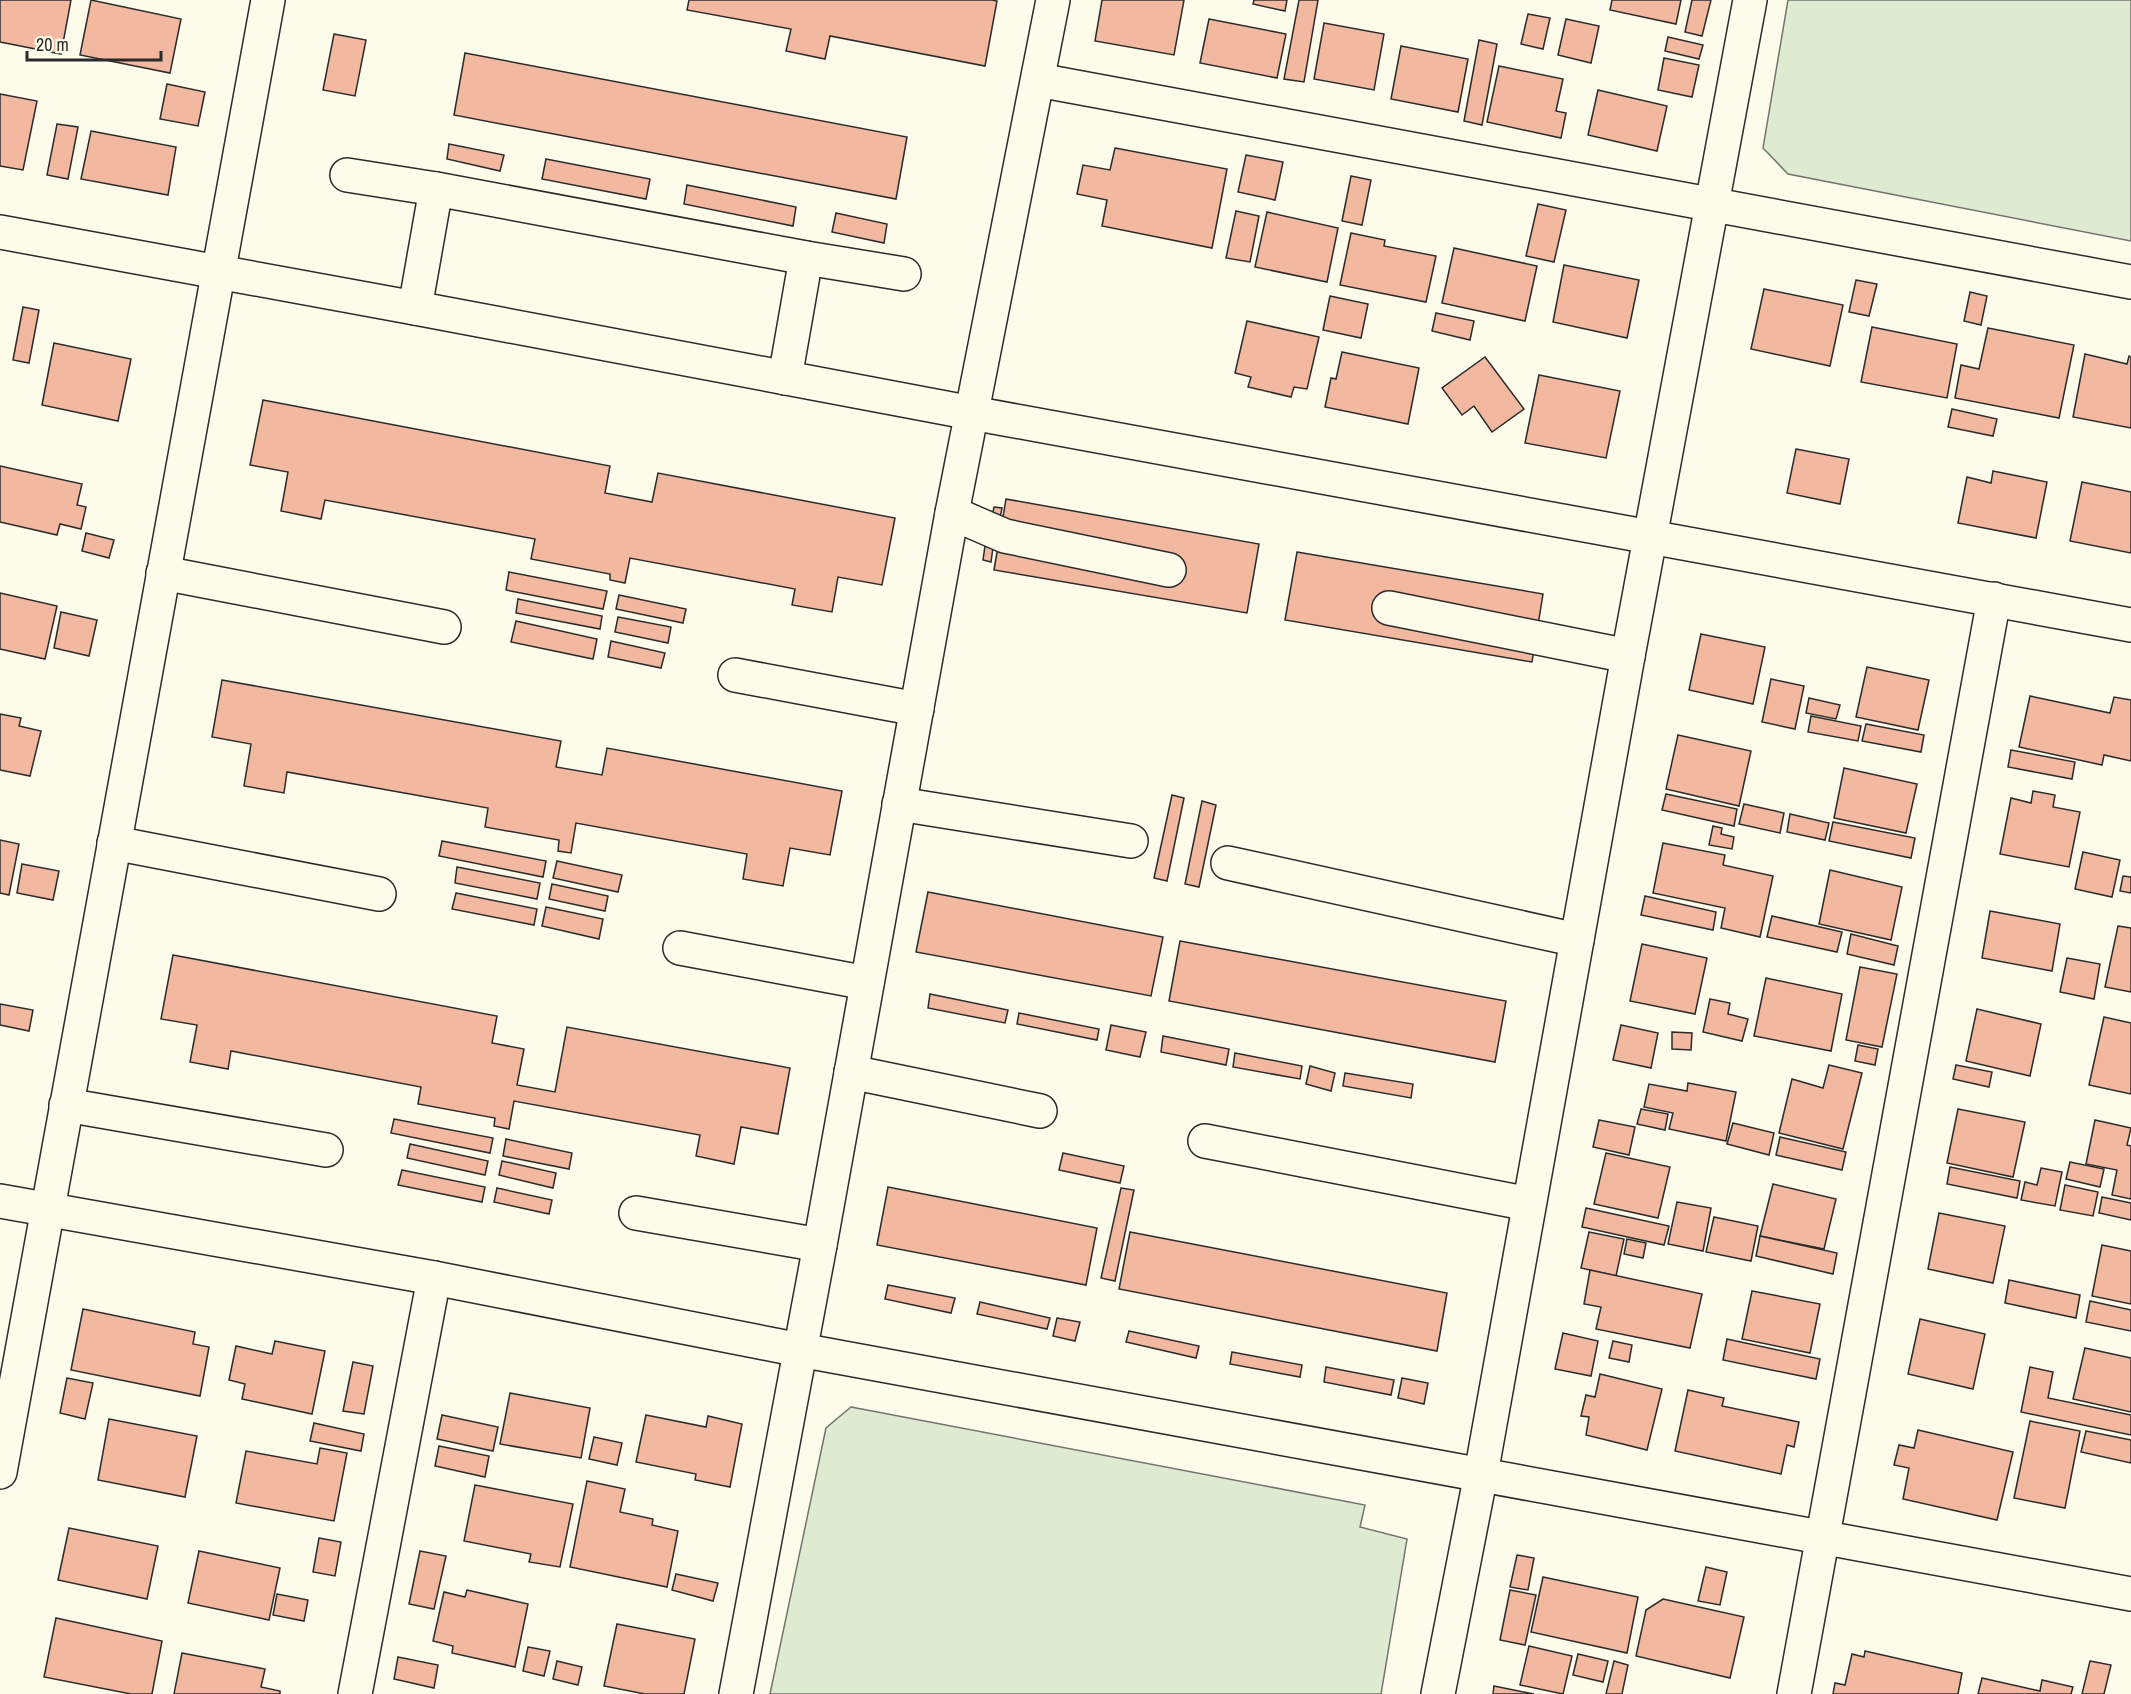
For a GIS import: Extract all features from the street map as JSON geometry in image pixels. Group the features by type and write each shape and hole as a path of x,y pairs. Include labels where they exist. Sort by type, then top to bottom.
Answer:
{"street":[{"path":"0,1472 268,0"},
{"path":"736,1694 820,1245 952,513 1053,0"},
{"path":"1438,1694 1749,0"},
{"path":"1038,80 2131,282"},
{"path":"347,175 904,274"},
{"path":"415,308 436,189"},
{"path":"0,232 2131,625"},
{"path":"784,378 806,258"},
{"path":"952,513 1005,536 1169,570"},
{"path":"163,573 444,627"},
{"path":"1794,1694 1994,598"},
{"path":"1389,608 1628,656"},
{"path":"735,675 917,709"},
{"path":"899,804 1131,841"},
{"path":"114,843 379,894"},
{"path":"1228,863 1577,940"},
{"path":"680,948 867,983"},
{"path":"851,1072 1040,1111"},
{"path":"66,1105 326,1150"},
{"path":"1205,1142 1529,1204"},
{"path":"0,1201 434,1278 800,1350 2131,1594"},
{"path":"636,1213 820,1245"},
{"path":"355,1694 434,1278"}],"green space":[{"path":"1788,0 2131,0 2131,241 1788,174 1763,148"},
{"path":"851,1407 1365,1505 1360,1527 1407,1539 1381,1694 770,1694 826,1428"}],"building":[{"path":"0,0 71,0 61,54 0,42"},
{"path":"91,0 181,19 170,73 80,55"},
{"path":"689,0 997,1 985,66 830,36 825,59 786,51 791,29 687,10"},
{"path":"1102,0 1184,0 1174,55 1095,41"},
{"path":"1254,0 1287,0 1285,11 1253,4"},
{"path":"1299,0 1318,0 1304,82 1284,79"},
{"path":"1612,0 1681,0 1676,24 1610,10"},
{"path":"1692,0 1711,0 1702,36 1685,32"},
{"path":"1528,14 1550,18 1543,49 1521,44"},
{"path":"1209,19 1286,34 1277,78 1200,63"},
{"path":"1566,19 1599,26 1591,63 1558,55"},
{"path":"1324,23 1384,34 1374,90 1314,79"},
{"path":"334,34 366,40 355,96 323,90"},
{"path":"1668,37 1703,45 1699,59 1665,51"},
{"path":"1479,40 1497,44 1482,125 1464,121"},
{"path":"1401,46 1468,59 1458,112 1391,99"},
{"path":"465,53 907,137 896,199 454,115"},
{"path":"1664,58 1699,65 1692,97 1658,90"},
{"path":"1499,66 1563,79 1556,111 1566,113 1561,138 1487,122"},
{"path":"167,84 205,92 198,126 160,119"},
{"path":"1598,90 1667,106 1657,151 1588,135"},
{"path":"0,94 37,101 23,170 0,166"},
{"path":"57,124 78,127 68,179 47,175"},
{"path":"91,131 176,147 168,195 81,179"},
{"path":"449,144 504,155 500,171 447,159"},
{"path":"1115,148 1227,169 1212,248 1102,226 1107,200 1077,194 1083,165 1110,170"},
{"path":"1246,155 1283,162 1275,200 1238,192"},
{"path":"546,159 650,179 646,199 542,179"},
{"path":"1351,176 1371,180 1362,225 1342,221"},
{"path":"687,185 796,207 793,226 684,204"},
{"path":"1538,204 1566,210 1554,262 1526,256"},
{"path":"1236,211 1259,216 1250,262 1226,258"},
{"path":"1267,212 1338,228 1327,282 1255,267"},
{"path":"836,213 887,224 884,243 832,232"},
{"path":"1351,233 1385,240 1384,246 1436,256 1426,302 1340,285"},
{"path":"1454,248 1537,266 1525,321 1442,303"},
{"path":"1564,265 1639,280 1627,338 1553,322"},
{"path":"1856,280 1877,284 1869,316 1849,312"},
{"path":"1764,289 1843,305 1830,366 1751,349"},
{"path":"1970,292 1987,296 1981,325 1964,321"},
{"path":"1330,296 1368,304 1361,338 1323,330"},
{"path":"23,307 39,310 29,363 13,360"},
{"path":"1436,313 1474,321 1470,340 1432,331"},
{"path":"1247,321 1319,337 1307,389 1294,387 1291,397 1248,387 1251,377 1235,373"},
{"path":"1872,327 1957,344 1947,398 1861,382"},
{"path":"1988,328 2074,345 2059,418 1955,398 1961,365 1979,369"},
{"path":"54,343 131,359 118,421 42,405"},
{"path":"1342,352 1419,368 1408,424 1325,407 1331,378 1336,379"},
{"path":"2085,354 2127,364 2129,356 2131,357 2131,428 2073,417"},
{"path":"1485,357 1524,409 1492,432 1474,406 1462,415 1442,388"},
{"path":"1539,375 1620,391 1606,458 1525,443"},
{"path":"263,400 610,466 605,493 652,502 658,473 895,518 882,585 838,577 832,612 792,605 795,589 630,558 625,583 610,580 610,574 531,559 535,539 325,500 321,519 281,511 288,472 250,465"},
{"path":"1952,409 1997,419 1993,436 1948,427"},
{"path":"1796,449 1849,459 1840,504 1787,493"},
{"path":"0,466 82,484 77,505 86,507 81,529 60,524 57,535 0,522"},
{"path":"1993,471 2047,482 2036,538 1958,523 1967,477 1991,483"},
{"path":"2082,482 2131,492 2131,553 2070,541"},
{"path":"1006,499 1259,544 1247,613 994,570"},
{"path":"994,507 1002,508 997,533 989,531"},
{"path":"86,533 114,540 109,558 82,551"},
{"path":"986,539 994,540 991,562 983,560"},
{"path":"1297,552 1543,594 1532,662 1285,620"},
{"path":"509,572 607,591 603,609 506,590"},
{"path":"0,593 57,606 45,659 0,649"},
{"path":"619,595 686,609 683,623 616,609"},
{"path":"518,599 602,616 600,629 516,613"},
{"path":"61,612 97,620 89,656 54,648"},
{"path":"618,617 671,627 668,643 615,632"},
{"path":"516,621 597,639 593,659 511,642"},
{"path":"1701,634 1765,647 1753,704 1689,690"},
{"path":"611,641 665,653 661,668 608,657"},
{"path":"1867,667 1929,680 1918,730 1856,717"},
{"path":"1771,679 1804,686 1795,729 1762,722"},
{"path":"222,680 561,741 556,767 602,775 607,748 842,791 830,855 790,848 783,886 743,879 747,854 576,823 571,853 558,851 559,840 485,827 488,808 287,772 284,793 244,786 251,744 212,737"},
{"path":"2030,696 2110,713 2114,697 2131,700 2131,761 2104,755 2102,765 2019,747"},
{"path":"1809,698 1840,705 1836,719 1806,713"},
{"path":"0,714 21,718 19,726 41,731 30,776 0,770"},
{"path":"1811,716 1861,726 1858,741 1808,732"},
{"path":"1866,724 1924,735 1921,752 1862,741"},
{"path":"1678,735 1751,751 1739,806 1666,789"},
{"path":"2011,750 2075,762 2072,779 2008,767"},
{"path":"1844,768 1917,784 1906,833 1834,818"},
{"path":"2033,791 2055,795 2053,807 2080,812 2069,867 2000,854 2011,798 2031,803"},
{"path":"1666,794 1737,809 1734,826 1662,810"},
{"path":"1172,795 1184,798 1167,881 1154,878"},
{"path":"1202,801 1216,805 1199,887 1185,884"},
{"path":"1744,804 1784,813 1780,833 1739,824"},
{"path":"1790,814 1829,823 1825,840 1787,832"},
{"path":"1833,822 1915,838 1911,858 1829,841"},
{"path":"1713,826 1722,828 1721,834 1734,837 1732,849 1709,845"},
{"path":"0,840 19,844 9,895 0,893"},
{"path":"442,841 546,861 543,877 439,856"},
{"path":"1663,843 1725,855 1723,865 1773,876 1760,937 1721,928 1725,908 1653,893"},
{"path":"2083,852 2120,860 2112,897 2075,889"},
{"path":"557,861 622,875 618,892 553,878"},
{"path":"22,864 59,871 53,900 17,893"},
{"path":"457,867 540,883 537,899 455,883"},
{"path":"1830,870 1902,887 1891,940 1819,924"},
{"path":"2123,876 2131,877 2131,893 2120,891"},
{"path":"552,884 608,896 605,911 549,899"},
{"path":"928,892 1163,937 1151,996 916,952"},
{"path":"456,893 537,909 534,925 452,909"},
{"path":"1645,896 1716,912 1713,930 1641,915"},
{"path":"546,907 603,919 599,939 542,926"},
{"path":"1990,911 2060,924 2052,971 1982,958"},
{"path":"1772,916 1842,932 1837,952 1767,937"},
{"path":"2118,926 2131,928 2131,992 2105,987"},
{"path":"1851,934 1898,946 1894,965 1847,954"},
{"path":"1180,941 1506,1001 1495,1062 1169,1001"},
{"path":"1642,944 1707,958 1695,1014 1630,1001"},
{"path":"173,955 497,1016 492,1043 524,1049 517,1085 555,1092 567,1027 790,1068 778,1134 741,1127 734,1164 696,1156 700,1135 514,1101 509,1129 494,1126 495,1118 418,1104 421,1087 231,1051 228,1069 190,1062 197,1025 161,1019"},
{"path":"2067,958 2100,964 2094,999 2060,992"},
{"path":"1860,967 1897,974 1882,1047 1846,1040"},
{"path":"1766,978 1842,994 1831,1051 1754,1036"},
{"path":"930,994 1008,1010 1005,1023 928,1008"},
{"path":"1710,999 1730,1003 1728,1014 1748,1019 1742,1041 1703,1032"},
{"path":"0,1004 33,1010 29,1031 0,1025"},
{"path":"1977,1009 2041,1024 2030,1076 1966,1061"},
{"path":"1019,1013 1099,1029 1097,1040 1017,1024"},
{"path":"2104,1017 2131,1023 2131,1094 2089,1085"},
{"path":"1111,1025 1146,1032 1140,1057 1106,1050"},
{"path":"1621,1025 1658,1033 1651,1068 1613,1060"},
{"path":"1672,1032 1692,1033 1691,1050 1672,1049"},
{"path":"1163,1036 1229,1049 1226,1065 1161,1052"},
{"path":"1858,1045 1878,1049 1875,1065 1855,1061"},
{"path":"1235,1053 1302,1066 1300,1079 1233,1067"},
{"path":"1829,1065 1862,1073 1843,1149 1779,1133 1792,1079 1823,1088"},
{"path":"1956,1065 1992,1072 1989,1087 1953,1079"},
{"path":"1310,1066 1335,1073 1331,1091 1306,1084"},
{"path":"1345,1073 1413,1084 1411,1098 1343,1086"},
{"path":"1688,1083 1736,1092 1726,1141 1669,1129 1673,1113 1644,1107 1649,1084 1687,1091"},
{"path":"1641,1109 1668,1114 1665,1130 1637,1124"},
{"path":"1958,1109 2025,1122 2013,1177 1947,1163"},
{"path":"394,1119 493,1138 490,1153 391,1133"},
{"path":"1599,1120 1635,1127 1629,1155 1593,1147"},
{"path":"2095,1120 2131,1128 2127,1145 2131,1146 2131,1199 2112,1195 2117,1170 2086,1164"},
{"path":"1733,1123 1774,1133 1769,1155 1727,1144"},
{"path":"1780,1137 1846,1152 1842,1170 1776,1155"},
{"path":"506,1139 572,1153 569,1169 503,1156"},
{"path":"410,1144 488,1161 485,1175 407,1158"},
{"path":"1063,1153 1124,1166 1120,1183 1059,1170"},
{"path":"1606,1153 1670,1167 1658,1218 1594,1204"},
{"path":"502,1161 556,1173 553,1188 499,1175"},
{"path":"2070,1162 2104,1169 2100,1187 2066,1179"},
{"path":"1950,1167 2020,1181 2017,1198 1947,1184"},
{"path":"2041,1168 2062,1172 2055,1206 2021,1200 2025,1182 2037,1185"},
{"path":"402,1170 485,1187 482,1202 398,1185"},
{"path":"1773,1184 1836,1199 1824,1249 1760,1236"},
{"path":"2065,1185 2098,1192 2093,1216 2060,1210"},
{"path":"888,1187 1097,1228 1086,1285 877,1245"},
{"path":"497,1188 552,1200 549,1214 494,1202"},
{"path":"1121,1188 1134,1190 1115,1281 1101,1278"},
{"path":"2102,1197 2131,1203 2131,1220 2099,1213"},
{"path":"1677,1202 1711,1208 1703,1251 1668,1244"},
{"path":"1586,1208 1669,1226 1664,1245 1582,1227"},
{"path":"1939,1213 2005,1226 1993,1283 1928,1269"},
{"path":"1714,1217 1758,1226 1751,1261 1706,1252"},
{"path":"1130,1232 1447,1293 1437,1351 1119,1289"},
{"path":"1589,1232 1624,1239 1616,1276 1581,1268"},
{"path":"1760,1236 1837,1253 1833,1274 1756,1256"},
{"path":"1627,1239 1646,1243 1643,1258 1624,1254"},
{"path":"2102,1245 2131,1251 2131,1304 2092,1296"},
{"path":"1590,1270 1702,1294 1690,1348 1596,1329 1601,1307 1584,1304"},
{"path":"2009,1280 2080,1295 2076,1318 2005,1303"},
{"path":"888,1285 955,1298 951,1313 885,1299"},
{"path":"1752,1291 1820,1304 1810,1353 1742,1339"},
{"path":"2090,1301 2131,1310 2131,1331 2086,1322"},
{"path":"980,1302 1050,1318 1047,1329 977,1314"},
{"path":"83,1309 195,1332 193,1344 209,1347 200,1396 71,1370"},
{"path":"1057,1318 1080,1322 1075,1341 1053,1336"},
{"path":"1920,1319 1985,1334 1973,1389 1908,1374"},
{"path":"1129,1331 1199,1346 1196,1358 1126,1342"},
{"path":"1563,1333 1598,1341 1591,1376 1555,1369"},
{"path":"1727,1339 1820,1359 1816,1379 1723,1360"},
{"path":"275,1341 325,1351 312,1414 242,1399 245,1384 229,1380 236,1346 272,1354"},
{"path":"1613,1341 1632,1345 1629,1362 1609,1358"},
{"path":"2085,1348 2131,1358 2131,1412 2073,1399"},
{"path":"1232,1352 1302,1365 1300,1377 1230,1364"},
{"path":"353,1362 373,1366 364,1414 343,1411"},
{"path":"1326,1367 1394,1380 1391,1395 1324,1382"},
{"path":"2030,1367 2053,1372 2048,1398 2131,1415 2131,1435 2021,1412"},
{"path":"1600,1374 1662,1389 1647,1450 1586,1435 1589,1417 1581,1416 1586,1395 1595,1397"},
{"path":"67,1378 93,1383 85,1419 60,1413"},
{"path":"1402,1378 1428,1383 1424,1404 1398,1398"},
{"path":"1688,1390 1724,1398 1722,1406 1799,1422 1794,1447 1787,1445 1781,1474 1675,1451"},
{"path":"510,1393 590,1408 581,1458 500,1444"},
{"path":"442,1415 498,1427 493,1451 437,1439"},
{"path":"646,1415 706,1427 708,1416 742,1424 730,1487 695,1480 696,1474 636,1462"},
{"path":"109,1419 197,1436 185,1497 98,1480"},
{"path":"2030,1421 2080,1431 2065,1508 2014,1498"},
{"path":"314,1423 364,1434 361,1451 310,1441"},
{"path":"1918,1430 2013,1452 1997,1520 1903,1499 1909,1468 1894,1465 1899,1445 1914,1448"},
{"path":"2086,1431 2131,1440 2131,1463 2081,1452"},
{"path":"594,1437 622,1443 617,1465 589,1459"},
{"path":"439,1446 489,1456 485,1477 435,1466"},
{"path":"320,1448 347,1453 334,1521 236,1503 246,1451 317,1464"},
{"path":"587,1481 625,1489 620,1512 653,1519 652,1525 678,1531 667,1587 570,1567"},
{"path":"475,1485 573,1504 560,1567 529,1562 531,1554 464,1541"},
{"path":"69,1528 158,1546 147,1599 58,1580"},
{"path":"319,1538 341,1542 335,1576 313,1572"},
{"path":"199,1551 280,1568 269,1620 188,1603"},
{"path":"420,1551 446,1556 434,1609 409,1604"},
{"path":"1517,1555 1534,1558 1528,1590 1510,1587"},
{"path":"1706,1567 1727,1572 1720,1605 1698,1601"},
{"path":"676,1574 718,1583 713,1601 672,1590"},
{"path":"1543,1577 1638,1597 1627,1653 1531,1632"},
{"path":"467,1590 528,1604 515,1667 452,1653 453,1646 433,1641 444,1592 465,1597"},
{"path":"1510,1590 1536,1595 1525,1645 1500,1640"},
{"path":"277,1594 308,1600 304,1621 273,1615"},
{"path":"1663,1599 1744,1617 1730,1678 1636,1656 1646,1610"},
{"path":"56,1618 162,1641 152,1694 131,1694 44,1677"},
{"path":"617,1624 695,1639 684,1694 645,1694 604,1686"},
{"path":"1529,1646 1572,1656 1563,1694 1520,1685"},
{"path":"528,1647 550,1651 544,1676 523,1671"},
{"path":"1865,1651 1962,1673 1958,1694 1833,1694 1835,1683 1845,1685 1852,1654 1864,1657"},
{"path":"182,1653 265,1669 261,1687 280,1691 280,1694 174,1694"},
{"path":"1578,1654 1608,1661 1603,1682 1573,1675"},
{"path":"398,1657 438,1665 434,1688 394,1679"},
{"path":"557,1661 582,1667 578,1685 553,1679"},
{"path":"1614,1661 1628,1665 1622,1694 1606,1694"},
{"path":"2090,1661 2111,1665 2104,1694 2082,1694"},
{"path":"1982,1678 2040,1691 2042,1680 2073,1687 2071,1694 1978,1694"},
{"path":"1494,1686 1534,1694 1493,1694"}]}
